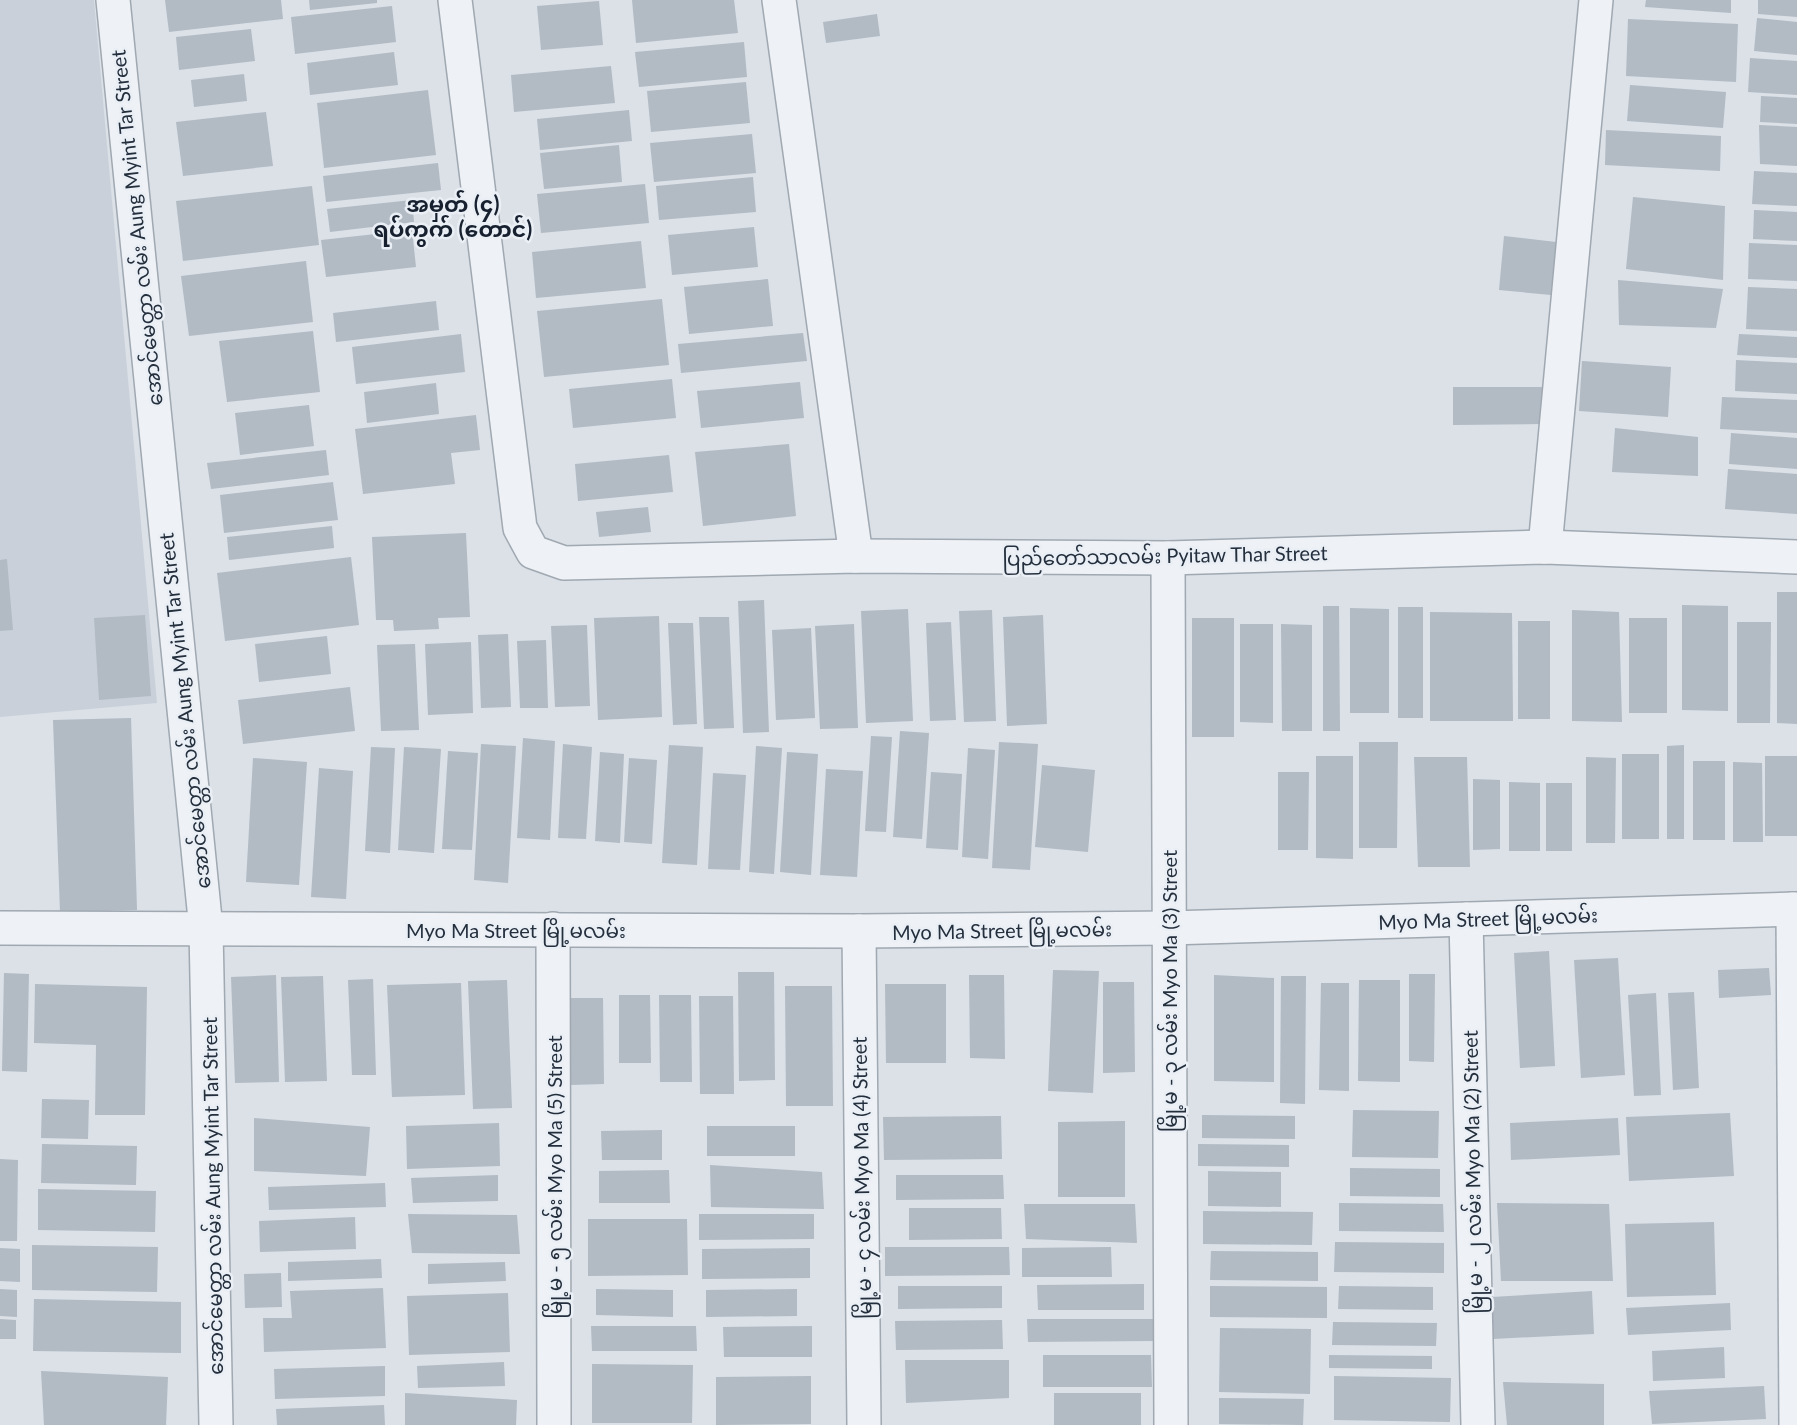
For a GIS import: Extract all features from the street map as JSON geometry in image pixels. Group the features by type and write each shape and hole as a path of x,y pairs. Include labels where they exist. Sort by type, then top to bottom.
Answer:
{"street":[{"name":"အောင်မေတ္တာ လမ်း Aung Myint Tar Street","path":"112,0 206,929 216,1425"},
{"name":"ပြည်တော်သာလမ်း Pyitaw Thar Street","path":"455,0 520,528 533,552 564,563 856,556 1168,558 1545,547 1797,557"},
{"path":"779,0 856,556"},
{"path":"1545,547 1596,0"},
{"name":"မြို့မ - ၃ လမ်း Myo Ma (3) Street","path":"1168,558 1171,1425"},
{"name":"Myo Ma Street မြို့မလမ်း","path":"0,928 859,931 1169,928 1795,909"},
{"path":"1795,909 1796,1425"},
{"name":"မြို့မ - ၂ လမ်း Myo Ma (2) Street","path":"1466,919 1478,1425"},
{"name":"မြို့မ - ၅ လမ်း Myo Ma (5) Street","path":"553,929 554,1425"},
{"name":"မြို့မ - ၄ လမ်း Myo Ma (4) Street","path":"859,931 864,1425"}],"shaded area":[{"path":"0,0 94,0 157,703 0,717"}],"building":[{"path":"165,0 281,0 283,19 169,32"},
{"path":"309,0 377,0 377,3 310,10"},
{"path":"632,0 734,0 738,33 636,43"},
{"path":"1646,0 1731,0 1731,13 1645,7"},
{"path":"1758,0 1797,0 1797,17 1758,14"},
{"path":"599,1 603,45 541,50 537,6"},
{"path":"392,6 396,42 295,54 291,17"},
{"path":"877,14 880,36 826,43 823,22"},
{"path":"1757,18 1797,22 1797,55 1754,51"},
{"path":"1628,19 1738,24 1736,82 1626,76"},
{"path":"251,29 255,61 179,70 176,37"},
{"path":"744,42 747,77 639,87 635,52"},
{"path":"394,52 398,85 310,95 307,63"},
{"path":"1750,58 1797,61 1797,95 1748,92"},
{"path":"611,66 615,103 514,112 511,75"},
{"path":"244,74 247,101 194,107 191,80"},
{"path":"746,82 750,123 651,132 647,91"},
{"path":"1630,85 1726,92 1723,128 1627,121"},
{"path":"428,90 436,155 324,168 317,103"},
{"path":"1761,96 1797,98 1797,124 1760,122"},
{"path":"629,110 632,141 540,150 537,119"},
{"path":"266,112 273,166 183,176 176,122"},
{"path":"1759,125 1797,127 1797,166 1760,164"},
{"path":"1606,130 1721,136 1720,171 1605,165"},
{"path":"752,134 756,173 654,182 650,143"},
{"path":"619,145 622,182 544,189 540,153"},
{"path":"438,163 441,190 326,202 323,176"},
{"path":"1754,171 1797,173 1797,206 1752,204"},
{"path":"753,177 756,212 659,220 656,186"},
{"path":"645,184 649,223 541,233 537,194"},
{"path":"312,186 319,245 183,261 176,201"},
{"path":"1633,197 1725,206 1723,280 1626,269"},
{"path":"412,200 414,222 330,232 327,209"},
{"path":"1754,210 1797,212 1797,241 1753,239"},
{"path":"754,227 758,267 672,275 668,235"},
{"path":"412,230 416,267 326,277 321,240"},
{"path":"1504,236 1556,242 1551,295 1499,290"},
{"path":"641,241 646,288 536,298 532,252"},
{"path":"1749,243 1797,245 1797,281 1748,279"},
{"path":"306,261 313,322 189,336 181,276"},
{"path":"768,279 773,326 689,334 684,287"},
{"path":"1618,280 1723,289 1716,328 1619,325"},
{"path":"1748,287 1797,289 1797,331 1746,329"},
{"path":"662,299 669,365 544,377 537,311"},
{"path":"436,301 439,330 336,342 333,313"},
{"path":"313,331 320,392 227,402 219,341"},
{"path":"803,333 807,361 681,373 678,344"},
{"path":"461,334 465,372 356,384 352,347"},
{"path":"1739,334 1797,337 1797,358 1737,355"},
{"path":"1736,360 1797,363 1797,394 1735,391"},
{"path":"1582,361 1671,367 1668,417 1579,411"},
{"path":"672,379 676,418 573,428 569,389"},
{"path":"800,382 804,418 701,428 697,391"},
{"path":"436,383 439,414 367,423 364,392"},
{"path":"1453,387 1543,387 1543,424 1453,425"},
{"path":"1722,397 1797,400 1797,433 1720,429"},
{"path":"309,405 314,446 240,455 235,413"},
{"path":"476,415 480,450 451,453 455,484 363,494 355,429"},
{"path":"1615,428 1698,437 1698,476 1612,472"},
{"path":"1731,433 1797,438 1797,469 1729,464"},
{"path":"789,444 796,516 703,526 695,452"},
{"path":"326,450 329,475 211,489 207,463"},
{"path":"669,455 673,492 578,501 575,464"},
{"path":"1728,469 1797,474 1797,514 1725,509"},
{"path":"333,482 338,520 224,533 220,495"},
{"path":"648,507 651,532 599,537 596,512"},
{"path":"332,526 334,548 229,560 227,537"},
{"path":"466,533 470,617 438,618 439,629 394,631 393,620 376,620 372,537"},
{"path":"351,557 359,625 225,641 217,573"},
{"path":"7,559 13,630 0,631 0,560"},
{"path":"1777,592 1797,592 1797,724 1777,723"},
{"path":"764,600 769,732 743,733 738,601"},
{"path":"1682,605 1728,606 1728,711 1682,710"},
{"path":"1323,606 1339,606 1340,731 1323,731"},
{"path":"1398,607 1423,607 1423,718 1398,718"},
{"path":"1350,608 1389,609 1389,713 1350,713"},
{"path":"908,609 913,721 866,723 861,611"},
{"path":"992,610 996,721 964,722 959,611"},
{"path":"1572,610 1619,612 1622,722 1572,721"},
{"path":"1430,612 1512,613 1513,721 1430,721"},
{"path":"145,615 151,696 99,700 94,618"},
{"path":"1043,615 1047,724 1007,726 1003,617"},
{"path":"659,616 662,717 598,720 594,618"},
{"path":"699,617 729,617 734,728 704,729"},
{"path":"1192,618 1234,618 1234,737 1192,737"},
{"path":"1629,618 1667,618 1667,713 1629,713"},
{"path":"1518,621 1550,621 1550,719 1518,719"},
{"path":"951,622 956,720 930,721 926,623"},
{"path":"1737,622 1771,622 1770,723 1737,723"},
{"path":"668,623 693,623 697,724 673,725"},
{"path":"854,624 858,728 820,729 815,626"},
{"path":"1240,624 1273,624 1273,723 1240,722"},
{"path":"1281,624 1312,625 1312,731 1282,731"},
{"path":"587,625 590,706 555,707 551,626"},
{"path":"811,628 815,718 776,720 772,630"},
{"path":"508,634 511,707 481,708 478,635"},
{"path":"327,636 331,674 259,682 255,644"},
{"path":"546,640 548,708 520,708 517,641"},
{"path":"471,642 473,713 428,715 425,644"},
{"path":"415,644 419,730 381,731 377,645"},
{"path":"350,687 355,731 243,744 238,700"},
{"path":"131,718 137,910 60,912 53,720"},
{"path":"900,731 929,733 922,839 893,837"},
{"path":"871,736 892,737 886,832 865,831"},
{"path":"523,738 555,741 550,840 517,838"},
{"path":"999,742 1038,744 1030,870 992,868"},
{"path":"1359,742 1398,742 1397,848 1359,848"},
{"path":"481,744 516,746 508,883 474,880"},
{"path":"563,744 592,747 586,839 558,838"},
{"path":"669,745 703,747 697,865 662,863"},
{"path":"1684,745 1684,839 1667,839 1667,746"},
{"path":"756,746 782,748 774,874 749,872"},
{"path":"371,747 395,748 390,853 365,851"},
{"path":"404,747 441,749 434,853 398,850"},
{"path":"968,748 995,750 988,859 962,857"},
{"path":"448,751 478,753 472,850 442,849"},
{"path":"600,752 624,754 620,843 595,841"},
{"path":"787,752 818,754 811,875 780,872"},
{"path":"1622,754 1659,754 1659,839 1622,839"},
{"path":"1316,756 1353,756 1353,859 1316,858"},
{"path":"1765,756 1797,756 1797,836 1765,836"},
{"path":"1414,757 1467,757 1470,867 1418,867"},
{"path":"1586,757 1616,758 1615,843 1586,843"},
{"path":"253,758 307,762 299,885 246,882"},
{"path":"629,758 657,760 652,844 624,842"},
{"path":"1693,761 1725,761 1725,840 1693,840"},
{"path":"1733,762 1762,763 1763,842 1733,842"},
{"path":"1042,765 1095,770 1088,852 1035,847"},
{"path":"319,768 353,771 346,899 311,897"},
{"path":"826,769 863,771 857,877 820,875"},
{"path":"931,772 962,774 958,850 926,848"},
{"path":"1278,772 1309,772 1308,850 1278,850"},
{"path":"713,773 746,775 740,870 708,869"},
{"path":"1473,779 1500,780 1500,849 1473,850"},
{"path":"1509,782 1540,783 1540,851 1509,851"},
{"path":"1546,783 1572,783 1572,851 1546,851"},
{"path":"1549,951 1555,1066 1520,1068 1514,953"},
{"path":"1618,958 1625,1075 1581,1078 1574,960"},
{"path":"1769,968 1771,995 1719,998 1718,970"},
{"path":"1053,970 1099,971 1093,1093 1048,1091"},
{"path":"738,972 774,972 775,1080 739,1081"},
{"path":"4,973 29,974 27,1072 2,1071"},
{"path":"1409,974 1435,974 1434,1062 1409,1061"},
{"path":"276,975 279,1082 235,1083 231,977"},
{"path":"969,975 1004,975 1005,1059 970,1058"},
{"path":"1214,975 1274,978 1274,1082 1214,1081"},
{"path":"323,976 327,1081 285,1082 281,977"},
{"path":"1281,976 1306,976 1305,1104 1280,1103"},
{"path":"373,979 376,1075 352,1075 348,980"},
{"path":"507,980 512,1108 473,1109 468,981"},
{"path":"1359,980 1400,980 1400,1082 1358,1081"},
{"path":"1103,982 1134,982 1135,1072 1103,1073"},
{"path":"461,983 465,1095 392,1097 387,985"},
{"path":"1321,983 1349,983 1349,1091 1319,1090"},
{"path":"35,984 147,987 145,1115 95,1115 96,1045 34,1043"},
{"path":"885,984 946,984 946,1063 886,1063"},
{"path":"785,986 832,986 833,1106 786,1106"},
{"path":"1694,992 1699,1088 1673,1090 1668,993"},
{"path":"1656,993 1661,1095 1634,1096 1628,995"},
{"path":"619,995 650,995 651,1063 619,1063"},
{"path":"659,995 691,995 692,1082 660,1082"},
{"path":"699,996 733,996 734,1094 700,1094"},
{"path":"570,998 603,998 604,1084 571,1085"},
{"path":"42,1099 89,1100 88,1139 41,1138"},
{"path":"1353,1110 1439,1111 1438,1158 1352,1157"},
{"path":"1730,1113 1734,1176 1629,1181 1626,1117"},
{"path":"1202,1115 1295,1116 1295,1139 1202,1138"},
{"path":"1001,1116 1002,1159 884,1160 883,1117"},
{"path":"254,1118 370,1127 366,1176 254,1171"},
{"path":"1618,1118 1620,1155 1511,1160 1510,1123"},
{"path":"1125,1121 1125,1197 1058,1197 1058,1122"},
{"path":"499,1123 500,1166 407,1169 406,1126"},
{"path":"707,1126 795,1126 795,1156 707,1156"},
{"path":"662,1130 662,1160 602,1160 601,1131"},
{"path":"42,1144 137,1146 136,1185 41,1183"},
{"path":"1198,1144 1289,1145 1289,1167 1198,1166"},
{"path":"0,1159 18,1160 17,1241 0,1241"},
{"path":"710,1165 822,1172 824,1209 711,1207"},
{"path":"1350,1168 1440,1169 1440,1197 1350,1196"},
{"path":"669,1170 670,1203 599,1203 599,1171"},
{"path":"1208,1171 1281,1172 1281,1207 1208,1206"},
{"path":"498,1175 498,1201 413,1203 411,1178"},
{"path":"896,1175 1003,1175 1004,1199 896,1200"},
{"path":"385,1183 386,1207 269,1210 268,1187"},
{"path":"38,1189 156,1191 155,1232 38,1230"},
{"path":"1339,1203 1443,1204 1444,1232 1339,1231"},
{"path":"1497,1203 1609,1204 1613,1281 1501,1281"},
{"path":"1024,1204 1135,1204 1137,1243 1026,1239"},
{"path":"909,1208 1001,1208 1002,1239 909,1240"},
{"path":"1203,1211 1313,1212 1312,1245 1203,1244"},
{"path":"408,1214 517,1215 520,1254 412,1253"},
{"path":"699,1214 814,1214 814,1239 699,1240"},
{"path":"355,1217 356,1249 260,1252 259,1221"},
{"path":"588,1219 687,1219 688,1275 588,1276"},
{"path":"1714,1222 1716,1295 1627,1297 1625,1224"},
{"path":"1335,1242 1444,1243 1444,1273 1334,1272"},
{"path":"32,1245 158,1247 157,1292 32,1290"},
{"path":"885,1247 1009,1247 1010,1275 885,1276"},
{"path":"1111,1247 1112,1277 1022,1277 1022,1248"},
{"path":"0,1248 20,1249 20,1282 0,1281"},
{"path":"810,1248 810,1278 702,1279 702,1249"},
{"path":"1211,1251 1318,1252 1318,1281 1210,1280"},
{"path":"381,1259 382,1278 288,1281 288,1262"},
{"path":"505,1262 506,1281 428,1284 428,1264"},
{"path":"281,1273 282,1307 245,1308 244,1274"},
{"path":"1144,1284 1144,1310 1038,1310 1037,1285"},
{"path":"898,1286 1002,1286 1002,1308 898,1309"},
{"path":"1210,1286 1327,1287 1327,1318 1210,1317"},
{"path":"1339,1286 1433,1287 1433,1310 1338,1309"},
{"path":"383,1288 386,1348 264,1352 263,1318 292,1318 290,1291"},
{"path":"0,1289 17,1290 17,1317 0,1316"},
{"path":"596,1289 673,1290 673,1317 596,1315"},
{"path":"797,1289 797,1316 706,1317 706,1290"},
{"path":"1592,1291 1594,1334 1493,1339 1492,1297"},
{"path":"508,1293 510,1352 409,1355 407,1296"},
{"path":"34,1299 181,1302 181,1353 33,1351"},
{"path":"1730,1303 1731,1330 1628,1335 1626,1308"},
{"path":"0,1319 16,1320 16,1339 0,1339"},
{"path":"1027,1319 1153,1319 1153,1341 1028,1342"},
{"path":"1002,1320 1003,1349 896,1350 895,1321"},
{"path":"1333,1322 1437,1323 1436,1346 1332,1345"},
{"path":"591,1326 696,1326 697,1351 592,1351"},
{"path":"812,1326 812,1357 724,1357 723,1327"},
{"path":"1220,1328 1311,1329 1310,1394 1219,1392"},
{"path":"1724,1347 1725,1378 1653,1381 1652,1351"},
{"path":"1043,1355 1151,1355 1152,1387 1043,1387"},
{"path":"1329,1355 1432,1356 1432,1369 1329,1368"},
{"path":"905,1360 1009,1360 1009,1398 906,1403"},
{"path":"504,1362 505,1386 418,1388 417,1366"},
{"path":"592,1364 693,1365 692,1423 592,1423"},
{"path":"385,1366 385,1396 275,1399 274,1369"},
{"path":"41,1371 168,1377 166,1425 44,1425"},
{"path":"811,1376 811,1424 716,1425 716,1377"},
{"path":"1334,1376 1451,1378 1450,1422 1334,1420"},
{"path":"1503,1382 1604,1384 1604,1425 1507,1425"},
{"path":"1764,1386 1766,1419 1652,1424 1649,1391"},
{"path":"405,1393 517,1400 516,1425 405,1425"},
{"path":"1054,1393 1141,1393 1141,1425 1054,1425"},
{"path":"1219,1398 1304,1399 1303,1425 1219,1424"},
{"path":"384,1405 385,1425 277,1425 276,1409"}],"district":[{"name":"အမှတ် (၄) ရပ်ကွက် (တောင်)","path":"453,216"}]}
